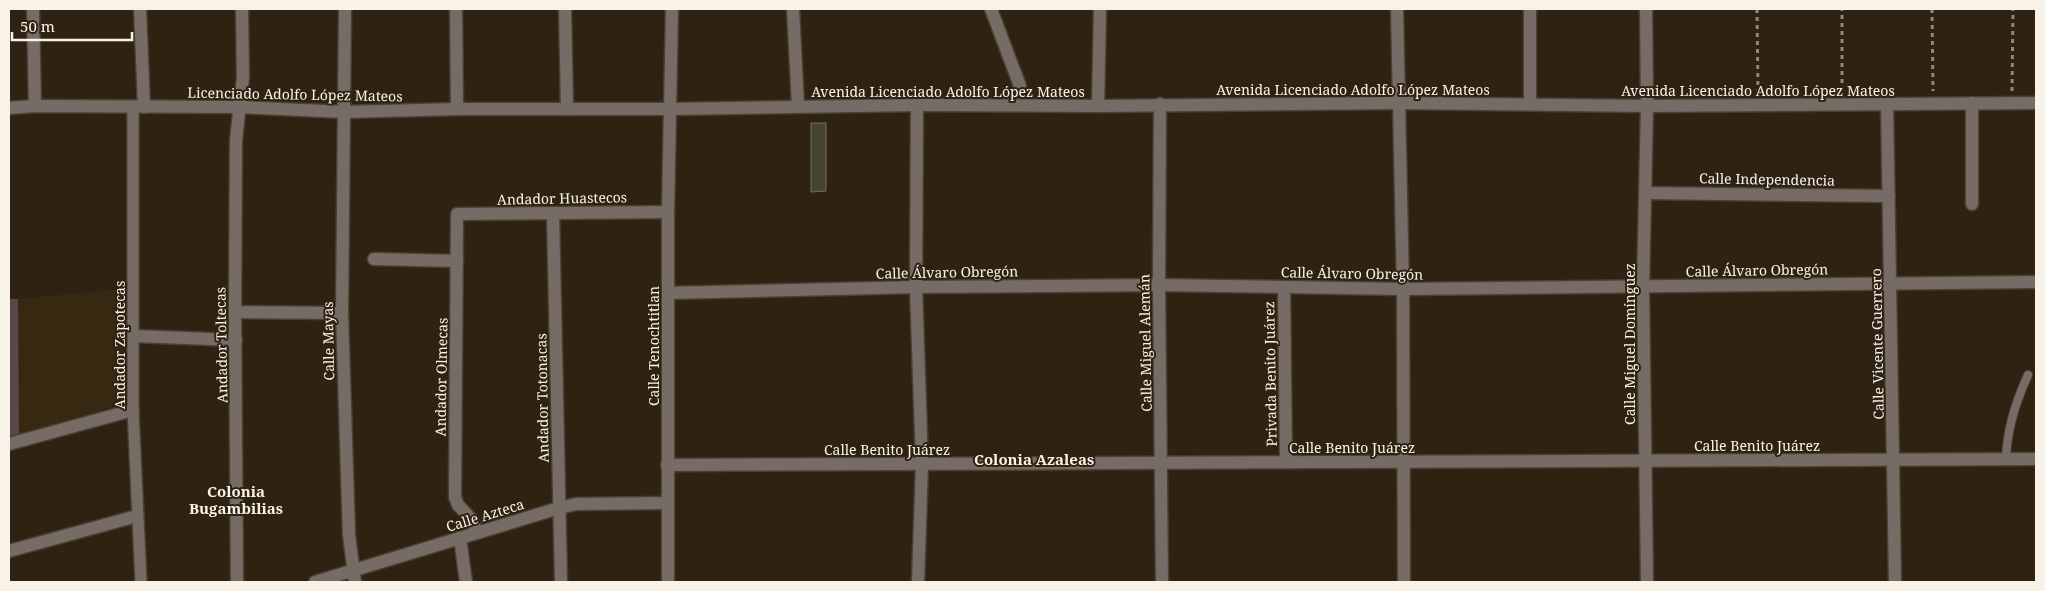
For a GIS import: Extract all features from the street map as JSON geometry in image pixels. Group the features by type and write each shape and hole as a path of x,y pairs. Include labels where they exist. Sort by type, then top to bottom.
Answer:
{"street":[{"path":"33,9 35,106"},
{"path":"138,107 140,9"},
{"name":"Andador Toltecas","path":"237,582 236,340 234,312 236,140 242,77 242,9"},
{"name":"Calle Mayas","path":"345,9 342,313 349,535 355,576"},
{"path":"456,9 457,109"},
{"path":"566,9 567,109"},
{"name":"Calle Tenochtitlan","path":"668,582 668,212 672,9"},
{"path":"793,9 798,106"},
{"path":"991,9 1020,86"},
{"path":"1098,106 1100,9"},
{"path":"1397,9 1403,289 1404,582"},
{"path":"1530,9 1530,104"},
{"name":"Calle Miguel Domínguez","path":"1646,9 1647,106 1643,287 1647,582"},
{"name":"Avenida Licenciado Adolfo López Mateos","path":"670,109 917,105 1098,106 1399,103 1758,106 2036,103"},
{"path":"1972,103 1972,204"},
{"name":"Calle Miguel Alemán","path":"1160,104 1159,285 1162,582"},
{"name":"Calle Vicente Guerrero","path":"1887,104 1895,582"},
{"path":"917,105 916,287 922,464 918,582"},
{"name":"Licenciado Adolfo López Mateos","path":"9,108 35,106 239,107 344,112 457,109 670,109"},
{"name":"Andador Zapotecas","path":"138,107 134,410 141,582"},
{"name":"Calle Independencia","path":"1645,193 1888,196"},
{"name":"Andador Huastecos","path":"457,214 668,212"},
{"name":"Andador Totonacas","path":"553,213 561,582"},
{"name":"Andador Olmecas","path":"457,214 455,496 458,505 472,520 477,533"},
{"path":"374,258 457,261"},
{"name":"Calle Álvaro Obregón","path":"668,293 916,287 1159,285 1403,289 2036,282"},
{"name":"Privada Benito Juárez","path":"1284,287 1286,462"},
{"path":"234,312 342,313"},
{"path":"134,336 236,340"},
{"path":"9,444 134,410"},
{"name":"Calle Benito Juárez","path":"667,465 2036,459"},
{"name":"Calle Azteca","path":"315,582 355,576 460,538 576,504 668,503"},
{"path":"9,551 137,516"},
{"path":"460,538 466,582"}],"lane":[{"path":"2006,459 2008,432 2016,400 2028,375"}],"path":[{"path":"1758,9 1758,106"},
{"path":"1842,9 1842,105"},
{"path":"1932,9 1933,104"},
{"path":"2012,103 2013,9"}],"shaded area":[{"path":"124,289 124,403 19,435 18,299"},
{"path":"9,299 18,299 19,435 9,436"}],"building":[{"path":"811,123 826,123 826,191 811,192"}],"district":[{"name":"Colonia Azaleas","path":"1034,459"},
{"name":"Colonia Bugambilias","path":"236,500"}]}
